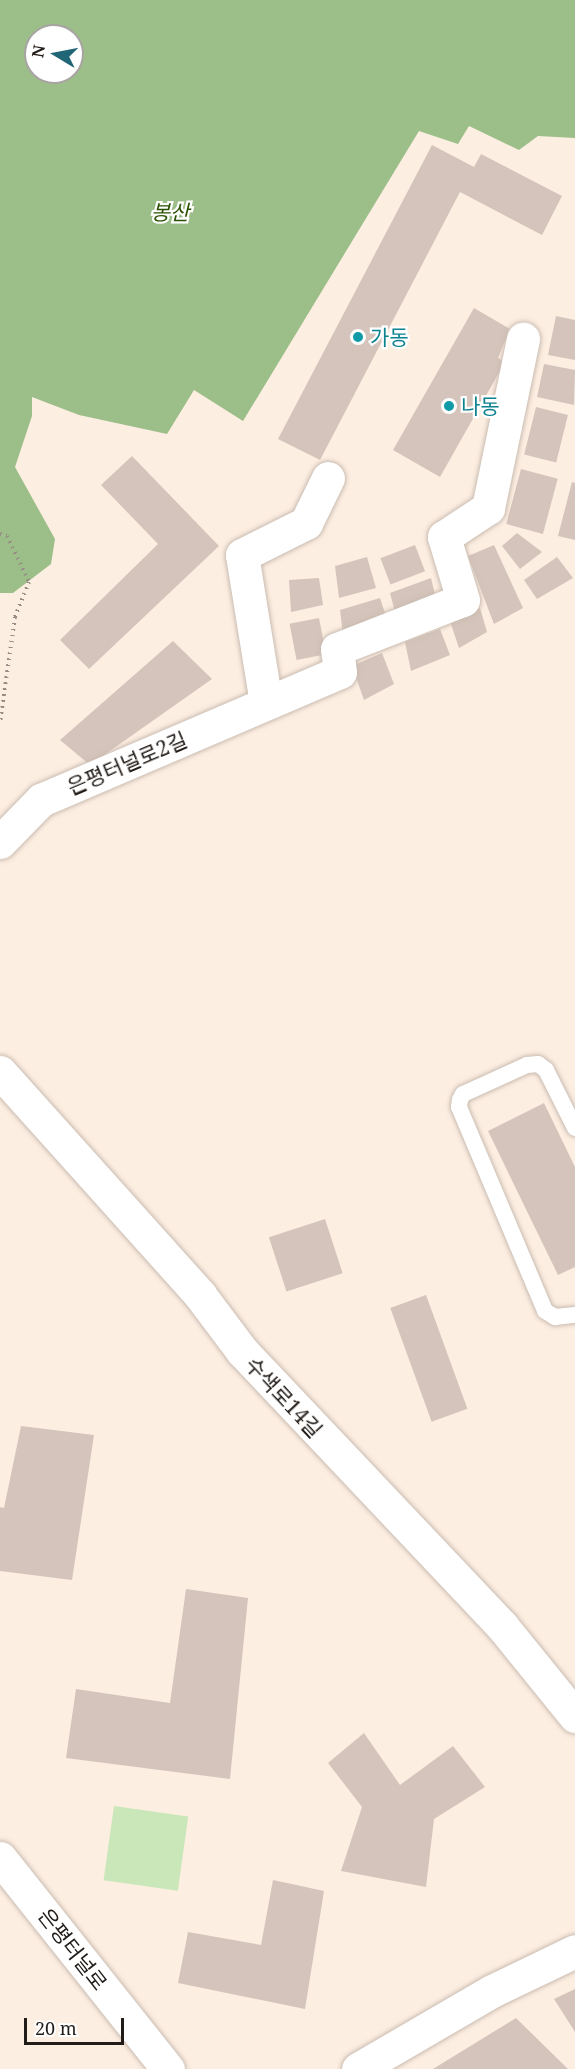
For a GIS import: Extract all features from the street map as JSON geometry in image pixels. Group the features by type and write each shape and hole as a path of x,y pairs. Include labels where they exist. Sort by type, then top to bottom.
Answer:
{"street":[{"name":"은평터널로2길","path":"0,842 41,800 340,672 337,649 463,600 444,537 488,508 523,339"},
{"path":"266,704 242,555 306,523 328,478"},
{"name":"수색로14길","path":"0,1072 200,1295 242,1352 502,1626 575,1716"},
{"name":"은평터널로","path":"0,1858 168,2069"},
{"path":"358,2069 492,1991 575,1951"}],"lane":[{"path":"575,1128 546,1070 538,1064 527,1065 473,1089 460,1100 459,1107 545,1311 555,1317 575,1315"}],"path":[{"path":"0,534 7,537 29,582 15,617 0,723"}],"green space":[{"name":"봉산","path":"0,0 575,0 575,138 538,136 519,150 469,126 458,144 419,131 243,421 194,390 167,434 79,415 32,397 32,416 15,467 55,539 51,564 13,593 0,593"},
{"path":"114,1806 188,1816 178,1891 104,1880"}],"building":[{"name":"가동","path":"432,145 474,167 481,154 562,196 542,235 460,192 320,460 278,439"},
{"name":"나동","path":"474,308 510,329 498,358 505,362 440,477 393,450"},
{"path":"556,316 575,320 575,360 548,355"},
{"path":"544,364 575,370 574,405 537,397"},
{"path":"536,407 568,415 556,463 524,455"},
{"path":"132,456 219,546 89,669 60,640 158,544 101,485"},
{"path":"521,469 558,479 543,534 506,524"},
{"path":"572,482 575,483 575,540 558,536"},
{"path":"517,533 542,552 520,569 502,546"},
{"path":"415,545 425,571 390,584 380,558"},
{"path":"494,545 523,608 494,624 468,556"},
{"path":"367,557 376,588 339,598 335,566"},
{"path":"557,557 573,578 537,599 524,580"},
{"path":"319,578 323,605 291,612 289,580"},
{"path":"431,578 436,599 395,612 390,593"},
{"path":"380,598 387,619 343,635 340,610"},
{"path":"480,608 487,632 459,648 450,621"},
{"path":"319,618 326,654 297,660 290,624"},
{"path":"440,629 450,655 411,671 405,642"},
{"path":"173,641 212,679 90,765 60,740"},
{"path":"382,653 394,684 364,700 352,666"},
{"path":"544,1103 575,1167 575,1267 558,1275 488,1131"},
{"path":"325,1219 343,1273 287,1291 269,1237"},
{"path":"426,1295 467,1409 432,1422 390,1308"},
{"path":"21,1426 94,1435 72,1580 0,1571 0,1507 4,1508"},
{"path":"186,1589 248,1598 230,1779 66,1758 76,1689 170,1703"},
{"path":"364,1733 400,1785 453,1746 485,1787 434,1819 426,1887 341,1871 362,1807 328,1763"},
{"path":"273,1880 324,1891 305,2009 178,1983 188,1932 261,1945"},
{"path":"575,1989 575,2032 554,1999"},
{"path":"516,2018 568,2069 433,2069"}],"place":[{"name":"가동","path":"358,337"},
{"name":"나동","path":"449,406"}]}
